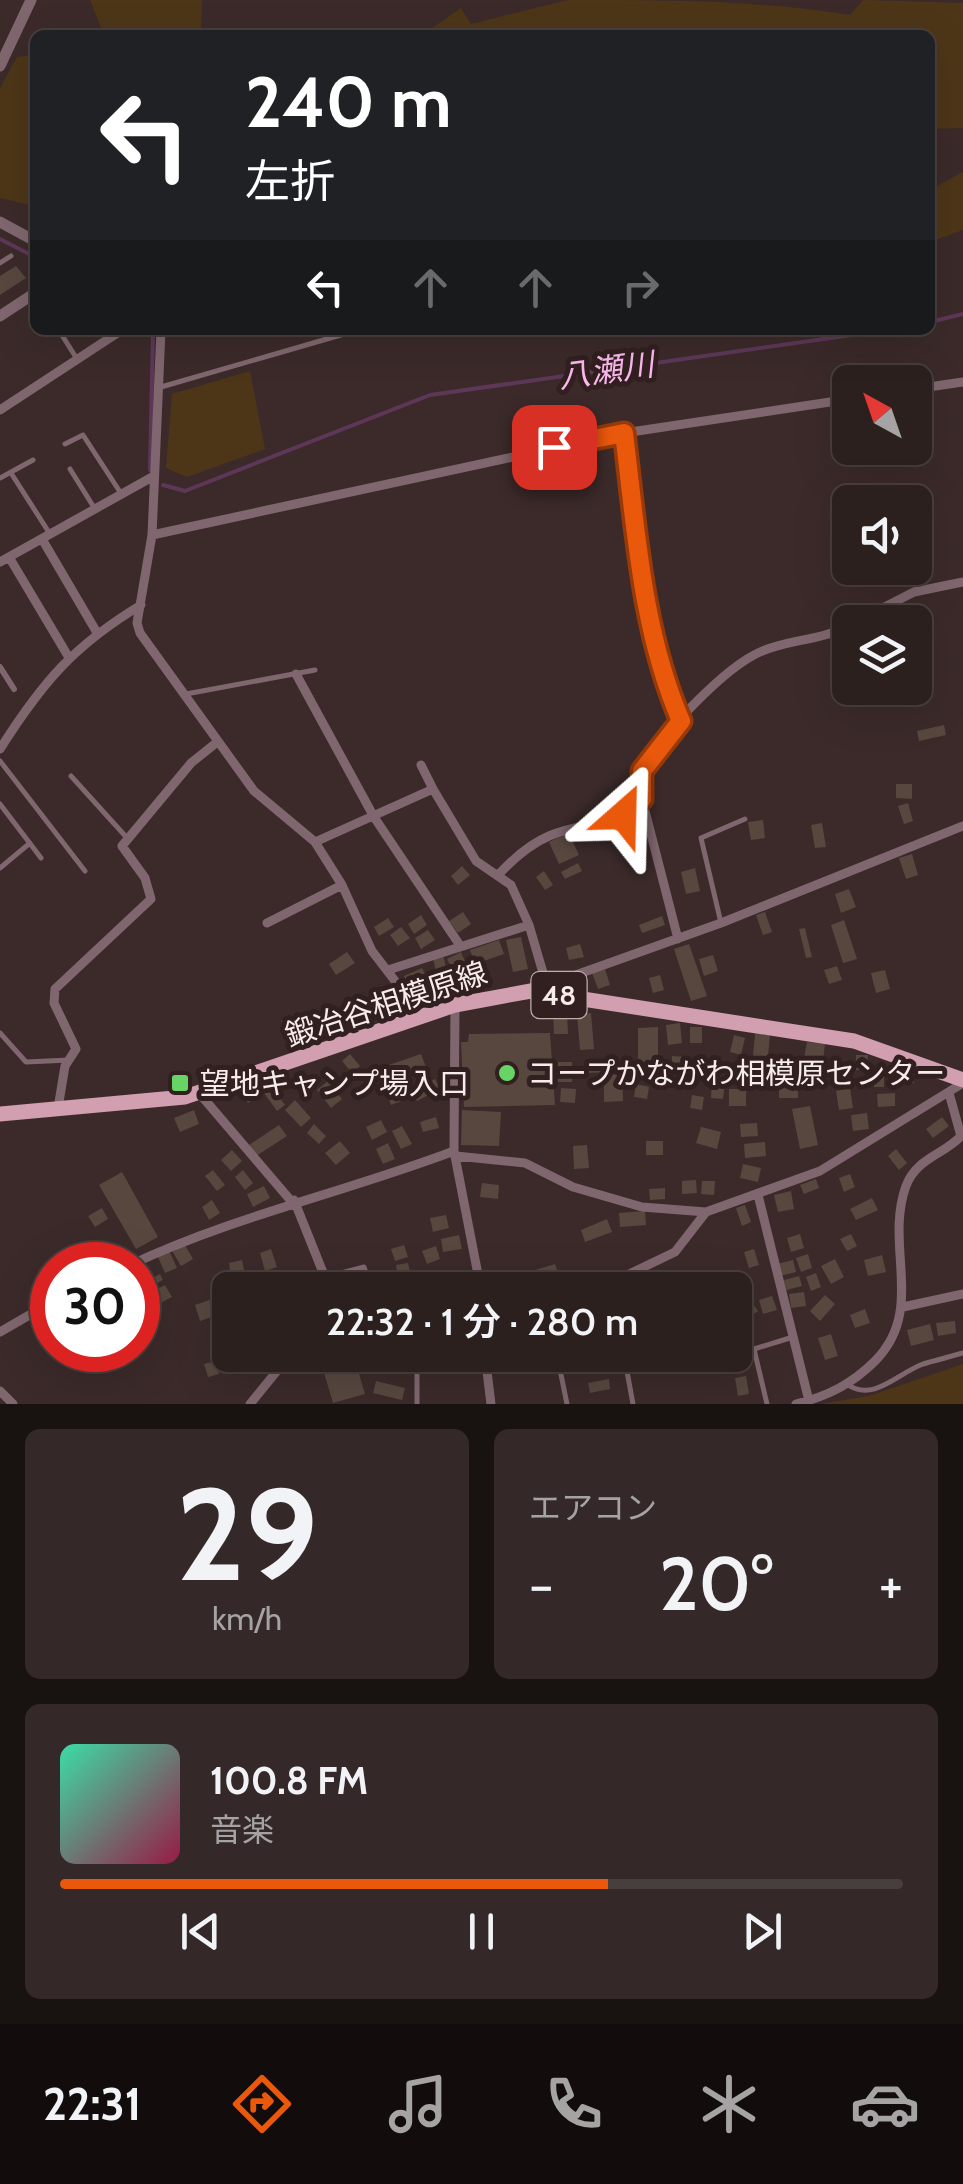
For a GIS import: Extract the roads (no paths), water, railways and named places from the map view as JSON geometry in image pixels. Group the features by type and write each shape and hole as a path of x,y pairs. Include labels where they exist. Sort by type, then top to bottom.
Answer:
{"main road":[{"name":"鍛冶谷相模原線","path":"0,1114 137,1105 199,1093 455,1005 530,991 854,1041 963,1082"}],"street":[{"path":"0,66 31,0"},
{"path":"0,222 30,238"},
{"path":"0,316 30,296"},
{"path":"0,410 113,335"},
{"path":"161,335 152,535 140,633 216,743 263,801 315,842 342,885 372,951 422,1016"},
{"path":"932,387 963,382"},
{"path":"152,535 624,433 832,402"},
{"path":"624,433 656,651 681,721"},
{"path":"68,656 4,559 154,476"},
{"path":"46,536 96,631"},
{"path":"889,605 914,592 963,582"},
{"path":"0,749 50,673 96,631 141,604"},
{"path":"678,939 642,799 642,771 681,721 740,662 763,650 832,634"},
{"path":"0,667 14,689"},
{"path":"296,674 374,817 459,944"},
{"path":"58,1108 69,1060 76,1049 54,1003 55,989 151,900 144,878 122,846 191,762 216,743"},
{"path":"422,765 476,861 511,885 530,925 546,983"},
{"path":"315,842 433,789"},
{"path":"499,874 535,843 569,829 608,824 642,799"},
{"path":"530,991 722,923 963,826"},
{"path":"267,923 342,885"},
{"path":"388,970 459,944 530,925"},
{"path":"455,1005 455,1154 478,1272"},
{"path":"160,1251 293,1201 455,1154 526,1163 573,1187 642,1207 706,1212 820,1170 963,1082"},
{"path":"199,1093 293,1201 324,1272"},
{"path":"796,1404 848,1385 889,1347 903,1307 900,1256 906,1186 933,1153 961,1136 949,1093"},
{"path":"758,1195 809,1401"},
{"path":"633,1272 674,1252 706,1212"},
{"path":"903,1307 963,1294"},
{"path":"0,1332 30,1315"},
{"path":"250,1404 276,1372"},
{"path":"487,1372 491,1404"},
{"path":"0,1391 13,1404"}],"lane":[{"path":"0,263 11,256"},
{"path":"62,335 77,359"},
{"path":"161,386 340,335"},
{"path":"65,444 83,435 122,495"},
{"path":"0,478 34,460"},
{"path":"70,469 96,509"},
{"path":"12,472 46,536"},
{"path":"182,695 315,670"},
{"path":"0,761 85,872"},
{"path":"71,776 128,839"},
{"path":"0,804 41,858"},
{"path":"722,923 701,838 745,818"},
{"path":"0,868 30,843"},
{"path":"0,1033 26,1062 69,1060"},
{"path":"767,1404 754,1349 793,1337"},
{"path":"848,1385 857,1392 874,1390 920,1365 963,1353"},
{"path":"417,1372 417,1404"},
{"path":"561,1372 568,1404"},
{"path":"627,1372 633,1404"}],"waterway":[{"name":"八瀬川","path":"0,239 30,254"},
{"name":"八瀬川","path":"935,321 963,314"},
{"name":"八瀬川","path":"150,470 153,335"},
{"name":"八瀬川","path":"163,485 185,491 430,395 852,335"}],"place":[{"name":"コープかながわ相模原センター","path":"507,1073"},
{"name":"望地キャンプ場入口","path":"180,1083"}]}
